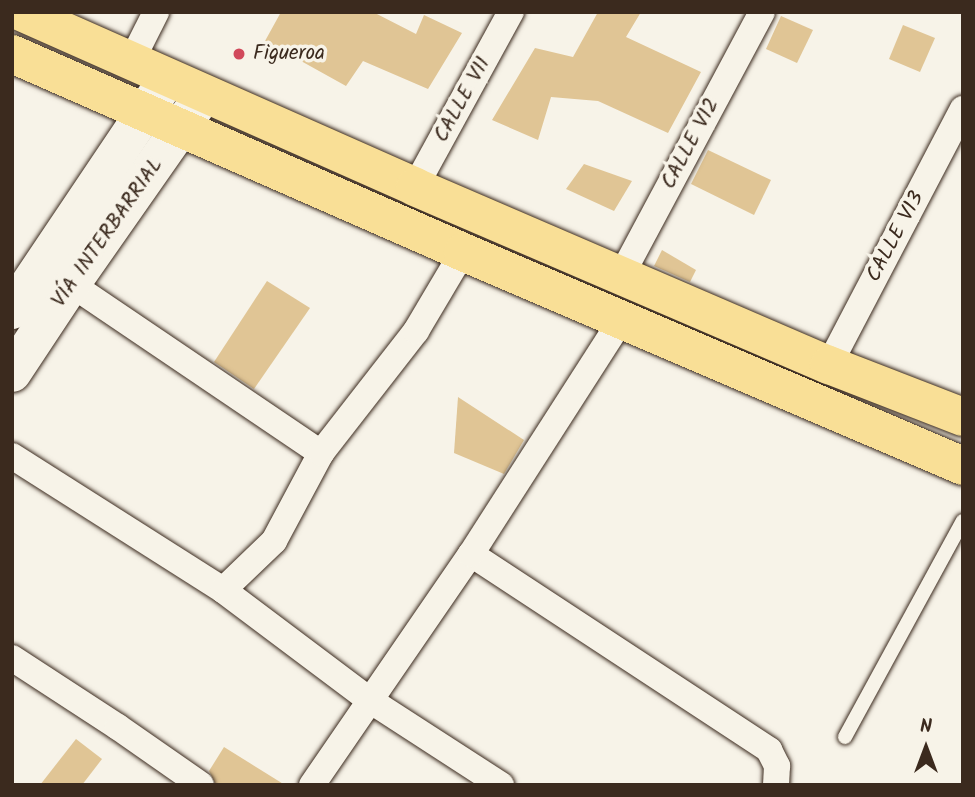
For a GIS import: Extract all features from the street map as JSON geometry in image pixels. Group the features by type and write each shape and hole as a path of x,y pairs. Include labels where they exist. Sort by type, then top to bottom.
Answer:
{"main road":[{"path":"21,12 132,60 167,79 621,276 829,365 963,417"},
{"path":"12,54 463,253 963,466"},
{"name":"VÍA INTERBARRIAL","path":"12,310 167,79"},
{"name":"VÍA INTERBARRIAL","path":"12,373 204,94"}],"street":[{"path":"132,60 156,12"},
{"name":"CALLE V11","path":"415,187 511,12"},
{"name":"CALLE V12","path":"621,276 762,12"},
{"name":"CALLE V13","path":"829,365 963,109"},
{"path":"223,590 274,541 321,453 415,331 463,253"},
{"path":"71,284 321,453"},
{"path":"312,785 471,554 622,319"},
{"path":"12,456 223,590 371,701 501,785"},
{"path":"471,554 769,750 777,766 776,785"},
{"path":"12,658 118,726 201,785"}],"lane":[{"path":"845,737 963,522"}],"building":[{"path":"281,12 373,12 416,34 424,15 462,33 428,89 363,61 346,86 265,41"},
{"path":"598,12 641,12 626,37 701,72 668,133 598,101 551,97 538,140 492,120 535,48 573,57"},
{"path":"781,16 813,30 797,63 766,49"},
{"path":"903,25 935,38 920,72 889,59"},
{"path":"708,150 771,180 754,215 691,184"},
{"path":"584,164 632,181 614,211 566,189"},
{"path":"662,250 696,270 690,282 654,266"},
{"path":"267,281 310,308 254,389 214,362"},
{"path":"458,397 524,440 504,474 454,453"},
{"path":"76,739 102,759 82,785 40,785"},
{"path":"224,747 285,785 216,785 209,771"}],"place":[{"name":"Figueroa","path":"239,54"}]}
